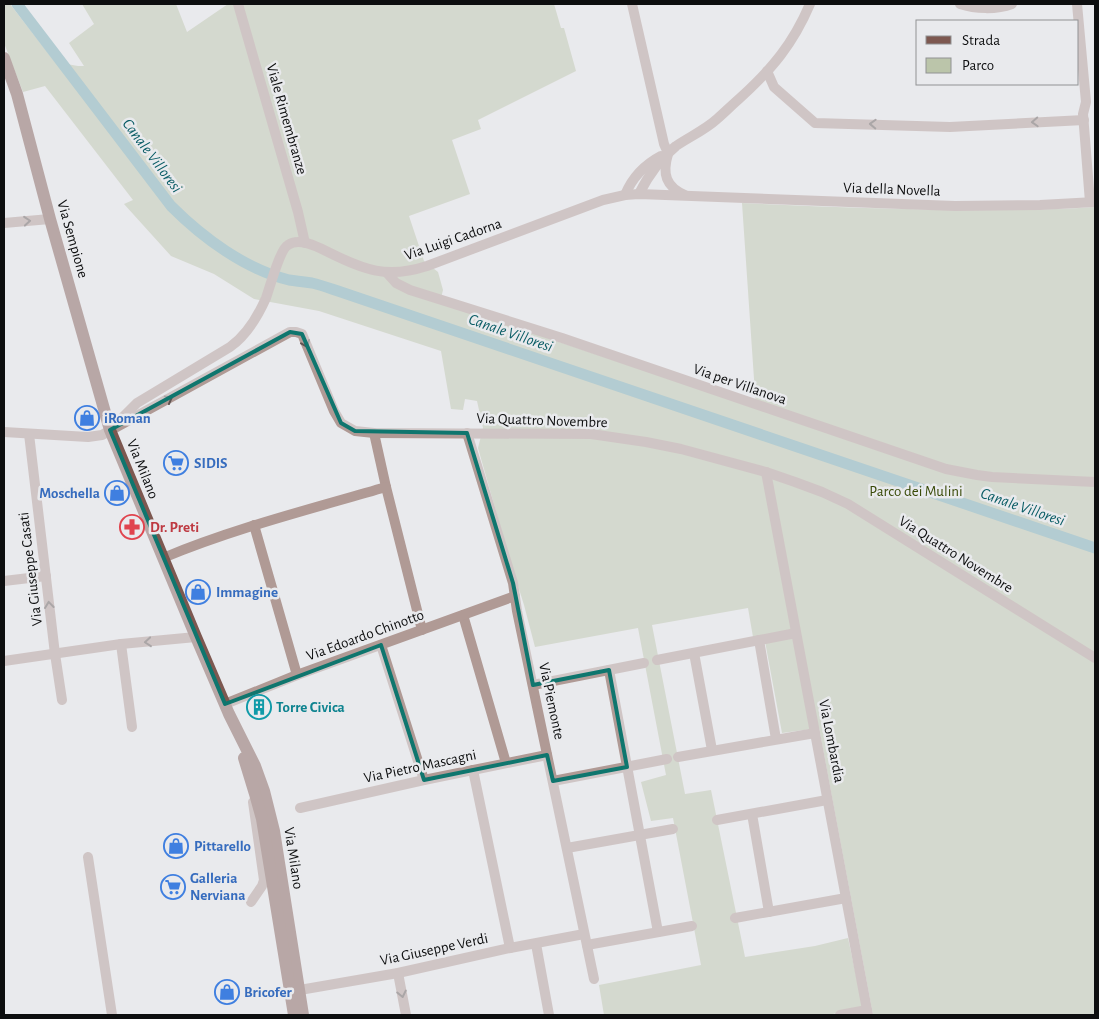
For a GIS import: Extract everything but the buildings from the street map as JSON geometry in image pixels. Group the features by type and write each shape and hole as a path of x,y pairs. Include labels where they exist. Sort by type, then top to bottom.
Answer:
{"main road":[{"name":"Via Sempione","path":"4,58 17,94 50,219 110,430"},
{"name":"Via Milano","path":"110,430 227,709 255,766 268,804 274,831 295,991 294,1015"},
{"name":"Via Milano","path":"227,709 262,819 295,991 303,1015"}],"street":[{"name":"Viale Rimembranze","path":"238,4 298,212 304,243"},
{"path":"632,4 664,144 668,153 665,169 666,178 677,192 694,196"},
{"path":"639,194 655,168 668,153 718,118 768,71 794,36 810,4"},
{"path":"960,4 978,8 1012,4"},
{"name":"Via della Novella","path":"1077,4 1078,20"},
{"name":"Via della Novella","path":"694,196 955,206 1012,206 1092,202 1083,114 1086,102 1079,26"},
{"path":"768,71 774,87 815,123 950,127 1084,120"},
{"path":"624,195 631,182 642,170 651,162 668,153"},
{"name":"Via Luigi Cadorna","path":"304,243 367,270 387,273 408,272 603,200 639,194 694,196"},
{"path":"4,223 50,219"},
{"path":"110,430 137,403 235,344 253,323 268,293 284,248 292,243 304,243"},
{"name":"Via per Villanova","path":"387,273 396,283 410,290 562,338 946,469 992,477 1095,482"},
{"name":"Via Quattro Novembre","path":"4,432 88,437 102,435 290,332 296,332 302,334 334,411 341,423 355,432 591,434 681,449 766,472 822,492 848,504 1095,658"},
{"path":"374,433 422,630"},
{"name":"Via Piemonte","path":"467,433 513,583 594,979"},
{"name":"Via Giuseppe Casati","path":"29,434 62,700"},
{"name":"Via Lombardia","path":"766,472 867,1013"},
{"path":"163,558 186,548 254,525 386,487"},
{"path":"254,525 297,675"},
{"path":"4,581 46,576"},
{"name":"Via Edoardo Chinotto","path":"227,709 297,675 515,596"},
{"path":"463,615 506,764"},
{"path":"657,660 796,633"},
{"path":"4,661 121,644 196,637"},
{"path":"759,640 776,739"},
{"path":"121,644 132,727"},
{"path":"381,645 424,780"},
{"path":"694,653 712,750"},
{"path":"533,684 644,663"},
{"path":"609,670 658,932"},
{"path":"553,781 712,750 815,733"},
{"name":"Via Pietro Mascagni","path":"300,808 547,755"},
{"path":"473,770 510,948"},
{"path":"251,781 255,823 264,880 251,902"},
{"path":"717,820 827,800"},
{"path":"752,814 769,912"},
{"path":"567,848 673,829"},
{"path":"88,857 112,1015"},
{"path":"735,918 846,898"},
{"path":"587,945 692,926"},
{"name":"Via Giuseppe Verdi","path":"295,991 398,973 584,934"},
{"path":"536,944 549,1015"},
{"path":"398,973 406,1015"},
{"path":"840,1015 867,1013"}],"highlighted area":[{"path":"290,332 302,334 341,423 355,431 467,433 513,583 533,685 609,670 627,767 553,781 547,755 424,780 381,645 225,704 110,430"}],"green space":[{"name":"Parco dei Mulini","path":"4,4 10,4 55,62 84,66 69,43 94,24 82,4 176,4 187,32 228,4 554,4 561,28 564,28 576,71 478,120 481,129 452,140 470,194 409,216 424,261 438,272 443,290 440,302 756,408 742,203 970,210 1095,207 1095,1015 873,1015 819,728 782,733 764,636 753,637 748,608 652,625 685,794 711,790 745,957 815,946 848,938 863,1008 828,1015 604,1015 599,985 701,965 673,818 651,821 641,782 666,775 638,628 535,647 478,448 483,428 477,401 465,399 463,410 451,409 441,351 319,311 254,299 214,274 171,256 124,204 133,200 45,86 23,92 4,43"}],"waterway":[{"name":"Canale Villoresi","path":"17,4 171,206 211,241 256,268 289,280 312,283 328,288 1095,548"}],"place":[{"name":"iRoman","path":"87,418"},
{"name":"SIDIS","path":"176,463"},
{"name":"Moschella","path":"117,493"},
{"name":"Dr. Preti","path":"132,527"},
{"name":"Immagine","path":"198,592"},
{"name":"Torre Civica","path":"259,707"},
{"name":"Pittarello","path":"176,846"},
{"name":"Galleria Nerviana","path":"173,887"},
{"name":"Bricofer","path":"227,992"}]}
